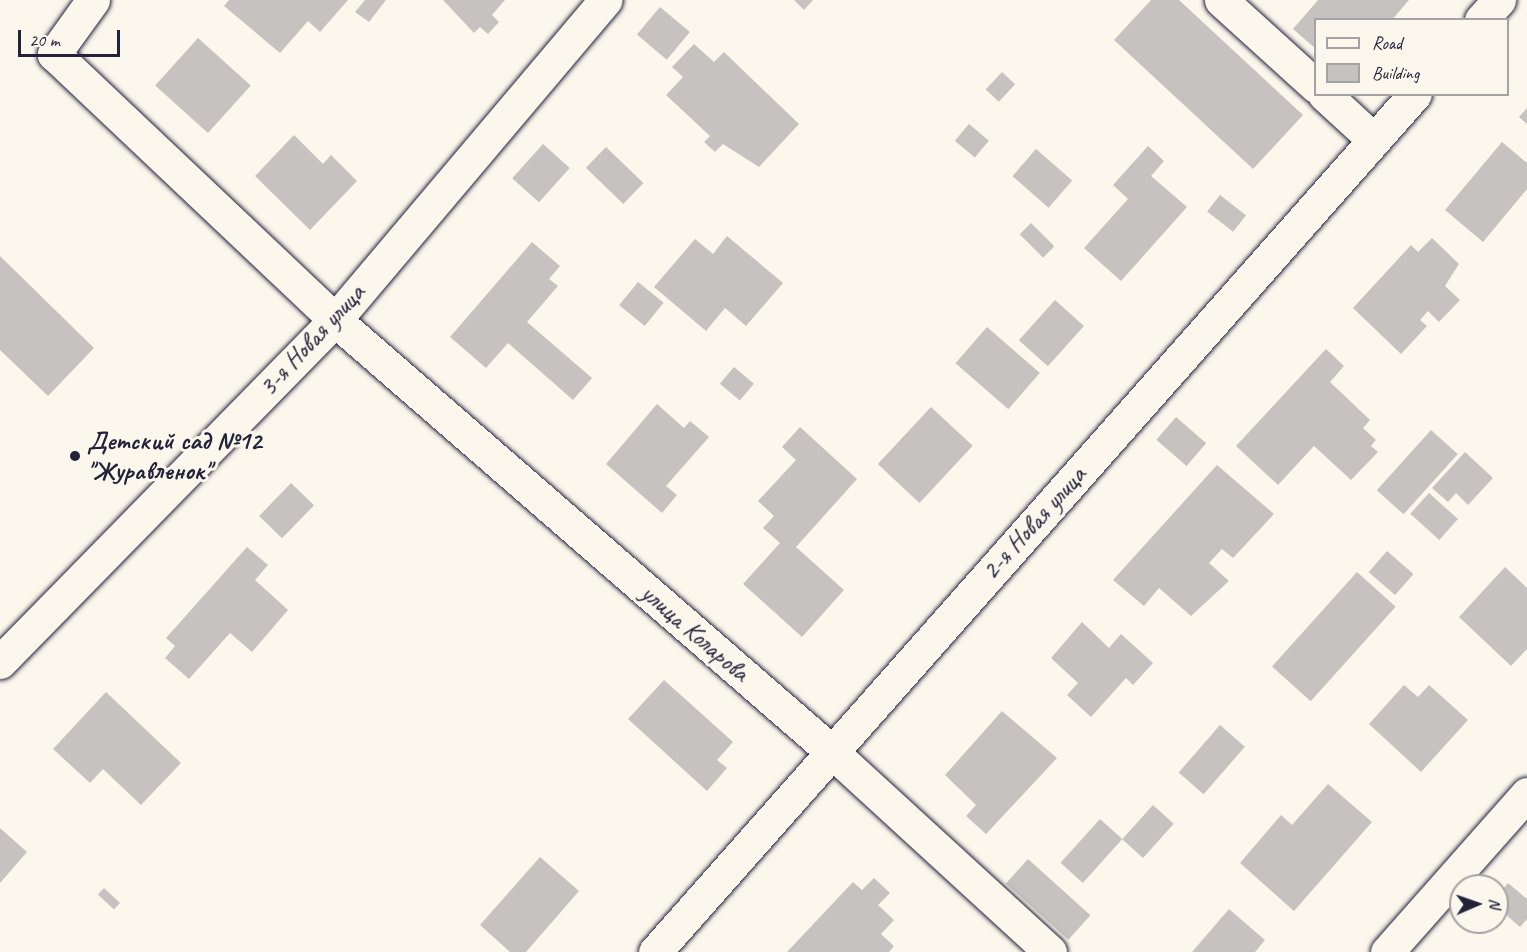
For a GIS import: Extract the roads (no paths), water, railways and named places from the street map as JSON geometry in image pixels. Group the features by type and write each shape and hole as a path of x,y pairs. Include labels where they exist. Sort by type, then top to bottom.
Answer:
{"street":[{"name":"улица Коларова","path":"93,0 54,54 335,320 831,751 1050,952"},
{"name":"3-я Новая улица","path":"0,662 335,320 605,0"},
{"path":"1483,18 1499,0"},
{"path":"1238,6 1314,84"},
{"path":"1326,96 1374,140"},
{"name":"2-я Новая улица","path":"655,952 1413,96"},
{"path":"1387,952 1527,794"}],"place":[{"name":"Детский сад №12 \"Журавленок\"","path":"75,456"}]}
